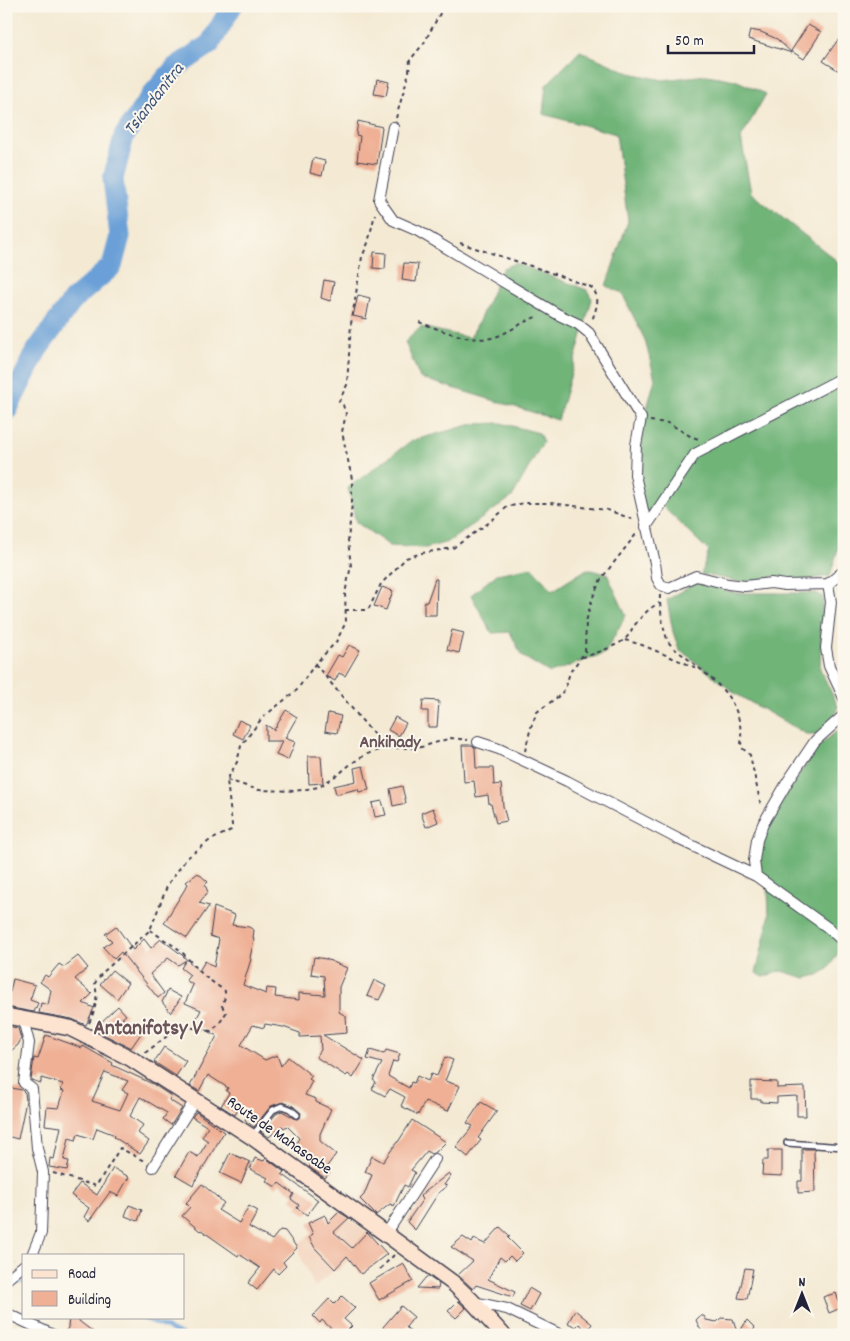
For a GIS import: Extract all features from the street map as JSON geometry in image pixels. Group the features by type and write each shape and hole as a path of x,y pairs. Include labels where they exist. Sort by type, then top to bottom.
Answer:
{"street":[{"path":"393,127 378,200 393,220 418,231 559,315 578,324 588,333 642,418 636,445 635,475 657,578 661,586 669,588 696,576 745,586 772,583 784,585 828,584 844,572"},
{"path":"646,527 695,454 844,376"},
{"path":"828,584 831,602 826,648 829,666 844,698"},
{"path":"756,876 754,861 757,840 763,824 788,781 815,741 844,715"},
{"path":"478,742 523,760 567,781 678,839 756,876 827,926 844,942"},
{"name":"Route de Mahasoabe","path":"6,1016 70,1028 84,1034 130,1058 252,1136 453,1283 503,1335"},
{"path":"23,1019 29,1043 24,1083 32,1089 38,1148 43,1172 41,1233 32,1254"},
{"path":"153,1167 195,1100"},
{"path":"386,1234 435,1159"},
{"path":"6,1280 22,1267"},
{"path":"472,1301 507,1309 561,1335"},
{"path":"6,1313 53,1335"}],"lane":[{"path":"252,1136 273,1110 282,1106 290,1109 297,1115"},
{"path":"787,1143 844,1146"}],"path":[{"path":"393,127 409,72 410,60 424,43 444,6"},
{"path":"84,1034 95,1010 98,997 95,982 102,973 150,930 168,884 187,858 209,841 231,830 227,780 237,762 241,746 262,718 297,690 315,664 336,642 346,622 345,593 351,566 348,540 352,504 352,479 342,432 346,414 343,405 339,401 346,385 348,341 362,257 368,244 378,200"},
{"path":"460,242 591,287 598,298 588,333"},
{"path":"419,322 454,334 477,338 495,338 509,332 525,320 541,315 559,315"},
{"path":"642,418 668,424 692,437 716,442"},
{"path":"345,610 368,610 381,584 406,558 422,553 453,548 490,522 507,507 524,503 550,503 607,510 631,518 646,527 634,535 601,579 592,599 586,622 585,652 570,672 565,689 559,696 537,712 530,727 523,760"},
{"path":"661,586 659,603 668,643 722,687 736,708 742,732 741,746 750,755 762,808 763,824"},
{"path":"581,657 596,654 625,640 634,626 652,606 659,603"},
{"path":"625,640 642,645 702,671"},
{"path":"315,664 385,748"},
{"path":"227,780 259,790 295,792 319,787 367,754 385,748 418,748 451,738 478,742"},
{"path":"139,1064 142,1056 150,1048 179,1027 211,1031 219,1024 226,1012 222,1006 225,997 224,991 204,976 180,950 150,930"},
{"path":"43,1172 54,1173 96,1186 120,1148 153,1167"},
{"path":"380,1268 403,1246"}],"shaded area":[{"path":"62,1028 192,1101 186,1109 174,1100 171,1094 147,1079 88,1047 60,1038"},
{"path":"340,1211 373,1237 338,1271 333,1271 315,1287 302,1260 298,1244"}],"green space":[{"path":"580,51 630,73 663,80 707,75 735,80 766,94 741,138 751,193 837,261 844,279 844,529 830,576 797,581 774,576 741,582 701,574 709,551 661,505 646,522 637,463 641,430 655,379 645,340 622,293 606,286 628,221 616,134 543,114 546,85"},
{"path":"515,263 587,290 592,299 558,420 420,378 405,342 421,327 470,338 503,268"},
{"path":"501,423 539,433 543,442 512,497 448,542 426,548 390,546 356,522 348,488 411,441 473,424"},
{"path":"532,567 552,591 587,569 607,574 626,615 605,653 550,673 522,656 510,632 492,633 471,595 497,574"},
{"path":"697,582 736,593 817,593 823,597 820,669 838,706 837,713 817,734 806,734 736,694 679,649 673,632 667,600"},
{"path":"844,725 844,944 828,969 818,975 806,978 781,971 764,977 756,973 769,918 768,890 756,862 761,836 792,785 819,746"}],"building":[{"path":"808,25 821,32 804,59 791,51"},
{"path":"750,30 761,32 777,39 792,53 748,39"},
{"path":"838,40 844,44 844,74 823,61"},
{"path":"377,79 389,82 386,96 374,94"},
{"path":"358,121 382,127 377,164 357,161 360,136 356,135"},
{"path":"313,158 325,161 322,176 310,173"},
{"path":"374,252 386,253 385,269 373,268"},
{"path":"404,263 418,264 416,282 402,280"},
{"path":"324,280 334,282 330,301 321,298"},
{"path":"358,295 370,298 366,319 353,316"},
{"path":"435,579 437,579 436,615 424,615 424,602 427,602"},
{"path":"382,587 393,591 386,610 374,606"},
{"path":"452,630 464,633 459,653 447,650"},
{"path":"349,645 360,650 345,676 339,673 335,681 326,676 338,655 342,657"},
{"path":"423,700 439,701 437,727 428,727 428,711 422,711"},
{"path":"286,710 297,717 285,738 295,742 288,760 276,755 282,741 266,741 266,725 274,730"},
{"path":"328,713 341,716 337,733 325,731"},
{"path":"395,717 406,723 399,736 388,730"},
{"path":"239,720 250,725 243,739 233,734"},
{"path":"462,745 472,745 475,748 476,768 493,768 494,785 501,784 503,806 507,821 496,823 491,804 489,804 488,795 476,797 474,781 464,782"},
{"path":"308,756 321,756 323,783 309,784"},
{"path":"363,766 369,790 359,792 358,789 336,794 334,786 356,781 354,768"},
{"path":"402,786 406,803 393,806 390,789"},
{"path":"382,801 386,815 375,817 372,803"},
{"path":"433,808 438,822 426,827 421,813"},
{"path":"198,873 208,882 205,885 208,892 199,903 209,906 187,938 164,923 188,884 186,882"},
{"path":"214,907 235,915 232,925 249,927 254,930 251,959 243,985 266,994 267,988 276,989 275,997 299,1000 299,993 325,995 324,976 311,974 314,957 326,959 347,968 339,987 339,1012 346,1016 347,1033 323,1035 364,1060 353,1078 348,1074 346,1076 316,1057 321,1050 320,1036 300,1037 300,1033 283,1027 265,1024 264,1028 253,1025 241,1045 265,1060 277,1055 281,1066 288,1057 312,1076 309,1079 312,1081 305,1095 316,1099 316,1102 331,1109 320,1134 320,1141 336,1154 325,1169 330,1172 325,1178 309,1167 313,1162 304,1153 293,1149 299,1138 287,1126 284,1128 282,1126 269,1137 261,1132 276,1114 282,1111 296,1119 300,1118 301,1113 293,1106 283,1102 271,1106 254,1127 245,1120 250,1111 240,1106 235,1115 221,1106 229,1093 226,1091 228,1088 208,1075 199,1091 190,1086 217,1036 194,1023 201,1010 185,1003 193,985 186,980 190,975 181,968 186,960 178,965 168,958 150,974 164,993 158,998 121,952 114,959 103,947 112,941 105,934 116,926 133,950 144,939 151,948 161,939 182,955 199,971 205,961 214,967 219,939 210,936"},
{"path":"78,956 88,968 75,979 92,994 83,1003 94,1008 86,1025 72,1019 39,1013 41,1003 48,1005 51,990 40,982 45,975 48,977 59,964 64,967"},
{"path":"112,970 128,983 117,999 100,984"},
{"path":"13,979 35,985 30,1000 38,1003 34,1012 6,1007 6,991 10,992"},
{"path":"374,980 386,986 379,1000 367,996"},
{"path":"168,990 181,997 171,1013 162,1002"},
{"path":"118,1006 126,1015 122,1018 142,1032 131,1048 105,1035 96,1027"},
{"path":"6,1026 18,1028 21,1039 18,1045 6,1055"},
{"path":"46,1035 82,1048 83,1046 113,1063 112,1065 153,1084 171,1096 169,1100 182,1108 171,1125 163,1119 167,1113 140,1097 130,1116 143,1125 138,1133 149,1141 140,1154 114,1137 115,1135 97,1128 93,1139 78,1134 76,1140 69,1138 64,1160 69,1161 67,1170 49,1167 50,1158 54,1159 61,1127 45,1125 47,1107 59,1108 64,1091 61,1090 63,1084 41,1078 41,1083 31,1080 34,1058 38,1059","holes":["105,1072 128,1081 122,1090 128,1093 120,1110 92,1101"]},
{"path":"164,1047 186,1061 176,1076 154,1062"},
{"path":"370,1050 384,1054 386,1050 400,1054 397,1062 393,1061 388,1076 409,1088 411,1082 414,1083 417,1076 428,1081 431,1074 437,1076 445,1057 453,1060 445,1081 460,1086 448,1111 425,1101 418,1115 401,1106 405,1097 390,1089 385,1096 372,1089 376,1082 373,1080 382,1063 367,1059"},
{"path":"751,1081 777,1082 777,1088 805,1087 806,1116 797,1116 797,1096 777,1097 777,1103 761,1102 761,1099 751,1099"},
{"path":"6,1087 22,1090 25,1093 26,1101 18,1139 6,1136"},
{"path":"481,1102 497,1111 478,1138 481,1140 468,1157 456,1147 473,1126 467,1123"},
{"path":"196,1112 224,1132 193,1185 176,1175 189,1152 198,1157 208,1141 202,1137 208,1127 192,1117"},
{"path":"412,1120 446,1142 436,1152 431,1154 427,1151 411,1170 415,1172 408,1187 404,1185 394,1206 390,1204 376,1215 360,1199 364,1195 372,1175 365,1172 372,1156 383,1162"},
{"path":"802,1149 814,1149 815,1192 798,1193 798,1181 802,1181"},
{"path":"768,1150 782,1150 782,1176 762,1175 763,1160 768,1160"},
{"path":"230,1153 250,1162 241,1183 220,1173"},
{"path":"255,1158 264,1161 266,1158 284,1172 282,1174 318,1200 307,1215 297,1208 299,1205 291,1199 294,1194 279,1183 276,1187 266,1181 268,1178 250,1169"},
{"path":"113,1168 129,1177 118,1196 110,1192 89,1221 84,1217 89,1208 71,1195 80,1183 97,1195"},
{"path":"449,1173 451,1175 444,1185 447,1186 439,1192 415,1230 407,1222 423,1199 420,1196"},
{"path":"202,1184 224,1203 218,1210 239,1223 249,1206 258,1211 249,1227 272,1240 280,1230 285,1231 297,1248 283,1262 286,1266 278,1274 274,1269 257,1290 248,1283 260,1268 200,1231 182,1216 190,1207 186,1203"},
{"path":"129,1205 142,1210 138,1221 125,1216"},
{"path":"339,1212 349,1218 334,1232 352,1248 367,1232 387,1254 361,1274 347,1256 335,1269 315,1248 309,1237 313,1234 308,1223 325,1215 328,1223"},
{"path":"500,1227 510,1236 508,1238 523,1253 515,1261 510,1256 505,1261 500,1257 488,1279 515,1292 513,1297 476,1285 473,1289 458,1275 473,1261 451,1247 463,1237 472,1243 474,1239 485,1244"},
{"path":"403,1263 413,1281 379,1300 369,1283"},
{"path":"745,1268 753,1269 747,1299 738,1298"},
{"path":"426,1277 439,1284 438,1289 417,1288"},
{"path":"529,1288 539,1294 530,1311 520,1306"},
{"path":"836,1293 841,1308 829,1313 823,1297"},
{"path":"342,1296 355,1308 344,1319 352,1326 343,1335 338,1335 322,1320 320,1323 313,1316 329,1299 334,1304"},
{"path":"458,1301 466,1308 456,1318 448,1311"},
{"path":"401,1306 414,1317 406,1327 413,1335 387,1335 383,1327"},
{"path":"575,1310 592,1324 587,1331 579,1324 576,1327 568,1323"},
{"path":"700,1316 704,1316 706,1320 717,1322 721,1318 733,1319 738,1335 703,1335 696,1320"},
{"path":"69,1318 79,1318 79,1321 97,1335 62,1335 68,1328"},
{"path":"747,1320 755,1328 750,1335 738,1335"}],"waterway":[{"name":"Tsiandanitra","path":"6,412 37,350 73,300 112,266 120,236 113,179 124,136 150,97 176,67 210,44 232,6"},
{"path":"6,1273 10,1278 22,1282"},
{"path":"141,1318 183,1335"}],"district":[{"name":"Ankihady","path":"390,743"},
{"name":"Antanifotsy V","path":"148,1030"}]}
